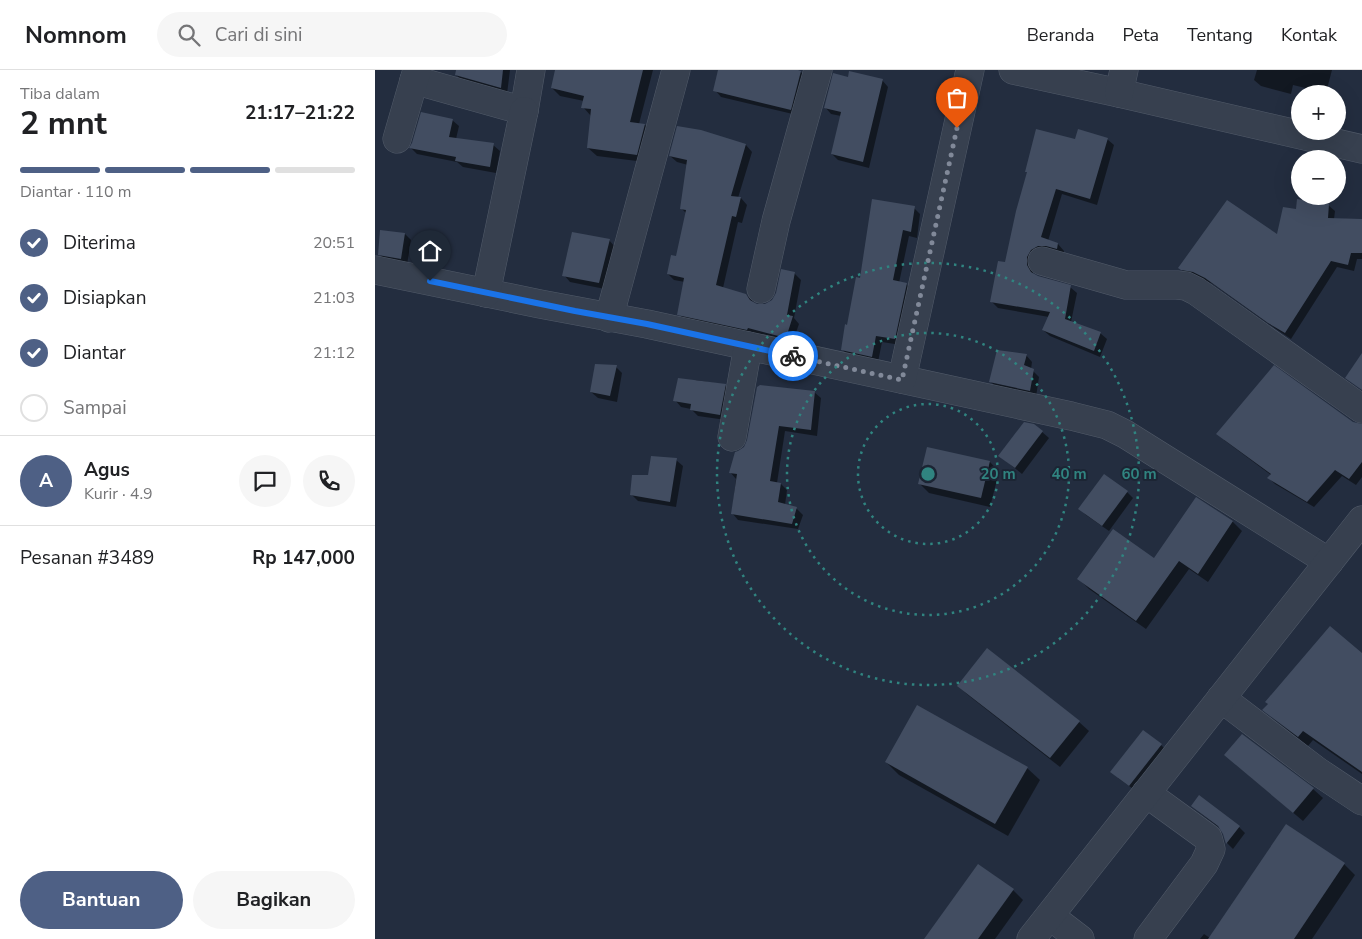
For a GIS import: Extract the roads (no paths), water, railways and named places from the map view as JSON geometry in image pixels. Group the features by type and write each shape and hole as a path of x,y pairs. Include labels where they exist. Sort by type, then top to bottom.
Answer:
{"street":[{"path":"485,293 531,70"},
{"path":"609,318 676,70"},
{"path":"761,289 776,221 818,70"},
{"path":"902,380 970,70"},
{"path":"1013,70 1122,81 1362,149"},
{"path":"397,139 415,75 523,111"},
{"path":"1042,261 1126,285 1186,286 1196,291 1362,410"},
{"path":"375,270 609,318 647,324 1107,425 1125,434 1329,562"},
{"path":"732,437 748,346"},
{"path":"1031,939 1362,520"},
{"path":"1221,698 1317,771 1362,801"},
{"path":"1147,793 1208,838 1211,849 1204,864 1148,939"},
{"path":"1049,916 1080,939"}]}
